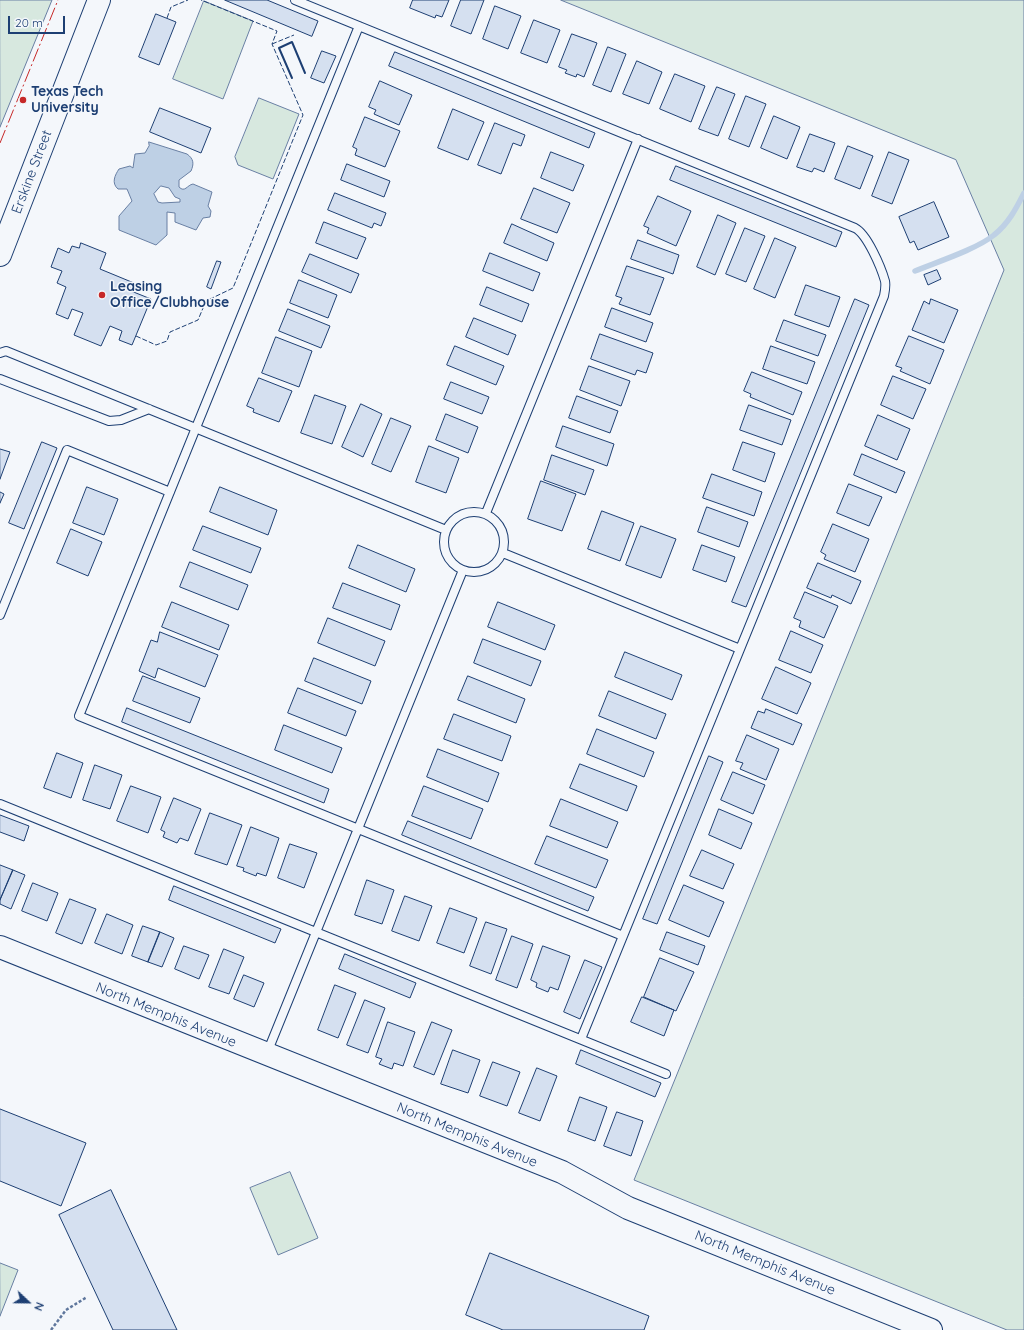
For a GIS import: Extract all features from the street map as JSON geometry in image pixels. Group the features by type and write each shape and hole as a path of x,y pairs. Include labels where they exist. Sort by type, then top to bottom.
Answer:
{"street":[{"name":"Erskine Street","path":"0,255 99,0"},
{"name":"North Memphis Avenue","path":"0,947 266,1055 562,1172 628,1208 931,1330"}],"lane":[{"path":"295,0 855,228 865,235 884,280 886,288 884,296 581,1039"},
{"path":"359,26 79,716 624,936"},
{"path":"486,514 638,139"},
{"path":"0,353 6,351 446,530"},
{"path":"0,379 109,421 121,420 149,410"},
{"path":"0,615 67,450 170,492"},
{"path":"480,511 486,514 497,521 504,533 505,546 503,553 490,568 476,572 463,570 452,562 445,550 444,544 446,530 454,519 466,512 480,511"},
{"path":"503,553 740,649"},
{"path":"266,1055 463,570"},
{"path":"0,804 666,1074"}],"path":[{"path":"51,1330 66,1310 86,1296"}],"shaded area":[{"path":"0,0 52,0 0,127"},
{"path":"561,0 1024,0 1024,1330 1007,1330 634,1180 1004,270 956,160"},
{"path":"204,1 253,21 223,99 173,79"},
{"path":"259,98 299,114 273,179 238,165 235,157"},
{"path":"290,1172 318,1238 278,1255 250,1188"},
{"path":"0,1263 18,1270 0,1316"}],"water":[{"path":"149,142 187,154 193,162 193,166 191,171 179,180 179,187 184,189 193,184 212,192 208,206 211,211 210,217 203,218 196,230 175,222 175,213 167,212 167,235 156,245 119,230 119,216 132,201 127,189 118,189 114,182 115,176 119,169 130,166 133,168 135,154 145,153 149,146","holes":["161,186 169,188 175,197 180,199 180,202 158,202 154,194"]}],"building":[{"path":"225,0 267,0 318,21 312,36"},
{"path":"413,0 449,0 442,17 436,15 435,18 410,8"},
{"path":"461,0 484,0 471,34 451,26"},
{"path":"495,6 521,16 508,49 483,39"},
{"path":"156,14 176,22 159,65 139,57"},
{"path":"534,20 560,30 547,63 521,53"},
{"path":"572,34 597,43 584,77 577,74 576,77 565,73 567,70 559,67"},
{"path":"608,47 626,54 611,92 593,85"},
{"path":"322,51 336,56 324,83 311,78"},
{"path":"395,52 595,133 589,148 389,66"},
{"path":"637,61 662,72 649,104 623,94"},
{"path":"675,74 705,86 691,122 660,109"},
{"path":"380,81 412,95 399,125 374,114 376,110 369,107"},
{"path":"717,87 735,94 718,136 699,129"},
{"path":"746,96 766,104 749,147 729,139"},
{"path":"160,108 211,128 201,153 150,132"},
{"path":"453,109 484,122 468,160 438,148"},
{"path":"774,116 800,127 787,159 761,148"},
{"path":"365,117 400,131 385,167 355,155 357,149 353,147"},
{"path":"495,123 525,135 521,146 513,143 501,174 478,165"},
{"path":"810,134 835,143 824,172 814,168 812,172 797,167"},
{"path":"848,146 873,156 860,189 835,179"},
{"path":"551,152 584,165 573,191 541,178"},
{"path":"889,152 909,160 892,204 872,196"},
{"path":"347,164 390,181 384,197 341,180"},
{"path":"676,166 842,232 836,247 670,180"},
{"path":"534,188 570,203 557,233 521,219"},
{"path":"335,193 386,213 381,226 374,223 372,228 328,210"},
{"path":"658,196 691,211 676,246 647,233 649,228 644,226"},
{"path":"934,202 949,237 918,250 914,241 910,243 899,217"},
{"path":"718,215 736,223 715,275 697,267"},
{"path":"324,222 366,238 357,259 316,243"},
{"path":"512,224 554,243 547,261 504,243"},
{"path":"745,228 765,236 746,282 726,274"},
{"path":"775,238 796,247 775,298 754,289"},
{"path":"638,240 679,255 673,274 631,259"},
{"name":"Leasing Office/Clubhouse","path":"81,243 106,253 100,269 134,283 131,291 151,299 132,345 119,340 122,331 110,326 101,346 74,335 83,313 72,309 68,319 56,314 66,287 57,283 62,271 51,267 58,248 69,253 72,246 79,248"},
{"path":"490,253 540,273 533,291 483,271"},
{"path":"310,254 359,274 351,293 302,272"},
{"path":"217,261 221,262 211,289 207,287"},
{"path":"627,266 664,278 650,315 619,304 622,298 616,296"},
{"path":"937,270 941,279 928,285 924,275"},
{"path":"299,280 337,295 328,318 290,303"},
{"path":"806,285 840,297 829,327 795,315"},
{"path":"487,287 529,304 522,322 480,305"},
{"path":"855,299 869,305 746,607 732,602"},
{"path":"931,299 958,310 944,343 912,330 924,301 929,304"},
{"path":"612,308 653,323 646,342 605,327"},
{"path":"288,309 330,326 321,348 279,331"},
{"path":"474,318 516,335 508,355 466,337"},
{"path":"784,320 826,335 818,356 776,341"},
{"path":"600,334 653,353 646,373 637,370 635,375 591,359"},
{"path":"909,336 944,350 930,384 900,371 902,368 896,366"},
{"path":"276,337 312,351 299,387 262,373"},
{"path":"455,346 504,366 496,385 447,365"},
{"path":"771,346 815,362 807,384 763,369"},
{"path":"589,366 630,381 621,406 580,390"},
{"path":"752,372 802,392 793,415 750,397 751,394 744,391"},
{"path":"893,376 926,389 913,419 881,405"},
{"path":"259,378 292,391 279,422 253,412 254,409 247,406"},
{"path":"451,382 489,397 482,414 444,399"},
{"path":"315,395 346,406 332,444 301,433"},
{"path":"577,396 618,411 610,433 569,418"},
{"path":"361,404 382,414 363,457 342,447"},
{"path":"749,405 791,420 782,445 740,430"},
{"path":"446,414 478,427 468,453 436,440"},
{"path":"878,415 910,429 897,460 865,446"},
{"path":"391,418 411,426 391,472 372,464"},
{"path":"563,426 614,444 607,466 556,447"},
{"path":"42,442 57,448 24,529 9,523"},
{"path":"743,442 775,453 765,482 733,470"},
{"path":"429,446 459,458 446,493 416,482"},
{"path":"0,449 10,452 0,479"},
{"path":"862,454 905,472 896,493 854,475"},
{"path":"552,455 594,470 585,495 544,480"},
{"path":"712,474 762,492 754,516 703,498"},
{"path":"541,481 576,494 562,531 528,519"},
{"path":"849,484 882,497 869,526 837,513"},
{"path":"87,487 118,499 104,535 73,523"},
{"path":"220,487 277,510 268,535 210,512"},
{"path":"0,492 4,494 0,503"},
{"path":"707,507 748,522 739,547 698,532"},
{"path":"602,511 634,523 620,561 588,549"},
{"path":"833,524 869,539 855,572 824,559 826,555 821,552"},
{"path":"203,526 261,548 251,573 193,550"},
{"path":"641,526 676,539 661,578 626,565"},
{"path":"71,529 102,542 88,576 57,563"},
{"path":"358,545 415,569 406,592 349,568"},
{"path":"702,545 735,557 726,582 693,570"},
{"path":"190,562 248,585 238,610 180,587"},
{"path":"818,563 861,581 851,604 832,595 831,598 807,588"},
{"path":"343,583 400,605 391,630 333,608"},
{"path":"805,592 838,606 824,638 799,627 801,621 794,618"},
{"path":"172,602 229,625 219,650 162,627"},
{"path":"498,602 555,625 545,650 488,627"},
{"path":"328,618 385,641 375,666 318,643"},
{"path":"791,631 823,645 811,673 779,660"},
{"path":"160,632 218,655 205,687 158,668 155,678 139,671 151,640 157,642"},
{"path":"483,639 541,661 531,686 474,663"},
{"path":"625,652 682,675 672,700 615,677"},
{"path":"314,658 371,681 362,704 305,681"},
{"path":"776,667 811,683 797,714 762,699"},
{"path":"143,676 200,698 190,723 133,701"},
{"path":"468,676 525,699 516,723 458,700"},
{"path":"298,688 356,711 346,736 288,713"},
{"path":"609,691 666,714 656,739 599,716"},
{"path":"127,708 329,789 324,803 122,722"},
{"path":"766,709 802,724 793,745 751,728 758,711 764,713"},
{"path":"454,714 511,736 502,761 444,739"},
{"path":"284,725 342,748 332,773 275,750"},
{"path":"597,729 654,752 644,777 587,754"},
{"path":"747,735 779,749 766,780 740,769 743,763 736,761"},
{"path":"438,749 499,773 488,802 427,777"},
{"path":"57,753 83,763 71,798 44,788"},
{"path":"709,756 723,762 657,924 643,919"},
{"path":"580,764 637,786 627,811 570,788"},
{"path":"95,765 122,775 110,809 83,800"},
{"path":"733,772 765,785 753,814 721,800"},
{"path":"131,786 161,797 148,833 117,821"},
{"path":"424,786 483,809 471,839 412,816"},
{"path":"174,798 201,809 188,841 180,838 177,843 163,837 165,832 161,830"},
{"path":"561,799 618,822 607,848 550,826"},
{"path":"719,809 752,823 741,849 709,835"},
{"path":"210,813 242,825 227,865 195,854"},
{"path":"0,815 29,826 24,841 0,832"},
{"path":"408,821 594,897 588,911 402,835"},
{"path":"251,827 279,838 266,876 257,873 256,876 243,871 244,868 237,866"},
{"path":"547,836 608,860 596,888 535,864"},
{"path":"290,844 317,853 304,888 278,878"},
{"path":"702,850 734,864 723,889 690,876"},
{"path":"0,865 13,870 0,900"},
{"path":"13,870 25,875 11,909 0,904 0,900"},
{"path":"367,880 394,890 382,924 355,915"},
{"path":"33,883 58,893 47,921 22,911"},
{"path":"684,885 724,902 709,937 669,920"},
{"path":"174,886 281,929 275,943 169,900"},
{"path":"405,896 432,906 419,941 392,931"},
{"path":"70,899 96,909 82,944 56,933"},
{"path":"450,908 477,918 464,953 437,943"},
{"path":"107,914 133,925 122,954 95,943"},
{"path":"486,922 507,929 491,974 470,966"},
{"path":"143,926 160,932 148,962 132,956"},
{"path":"160,932 174,938 162,967 148,962"},
{"path":"667,932 705,946 698,965 660,950"},
{"path":"512,936 533,944 517,988 496,980"},
{"path":"184,946 209,955 199,979 175,969"},
{"path":"543,946 570,956 558,990 550,987 548,992 536,987 537,983 531,980"},
{"path":"224,949 244,957 229,994 209,987"},
{"path":"345,954 416,983 410,998 339,969"},
{"path":"660,958 694,972 676,1011 644,997"},
{"path":"585,960 602,967 580,1019 564,1012"},
{"path":"244,975 264,983 254,1007 234,999"},
{"path":"335,985 356,993 338,1038 318,1030"},
{"path":"642,997 674,1010 664,1036 631,1022"},
{"path":"365,1000 385,1008 368,1053 347,1045"},
{"path":"388,1022 415,1032 403,1066 394,1063 392,1069 379,1064 382,1059 376,1057"},
{"path":"432,1022 452,1030 434,1075 414,1067"},
{"path":"453,1050 480,1060 468,1093 441,1084"},
{"path":"581,1050 661,1083 655,1097 576,1064"},
{"path":"493,1062 520,1072 507,1106 480,1096"},
{"path":"537,1068 557,1076 540,1121 519,1113"},
{"path":"580,1097 607,1107 595,1141 568,1131"},
{"path":"0,1109 86,1143 61,1206 0,1181"},
{"path":"617,1112 643,1121 631,1156 604,1146"},
{"path":"111,1190 177,1330 113,1330 59,1215"},
{"path":"490,1253 649,1316 644,1330 503,1330 466,1315"}],"waterway":[{"path":"915,271 978,245 994,235 1008,221 1024,193"}],"fence":[{"path":"167,18 171,7 188,0"},
{"path":"136,336 156,345 167,341 170,332 198,320 206,301 233,288 303,115 272,44 277,31 201,0"},
{"path":"272,44 294,35"}],"wall":[{"path":"292,78 279,48 292,42 305,73"}],"power":[{"path":"0,143 58,0"}],"place":[{"name":"Texas Tech University","path":"23,100"},
{"name":"Leasing Office/Clubhouse","path":"102,295"}]}
